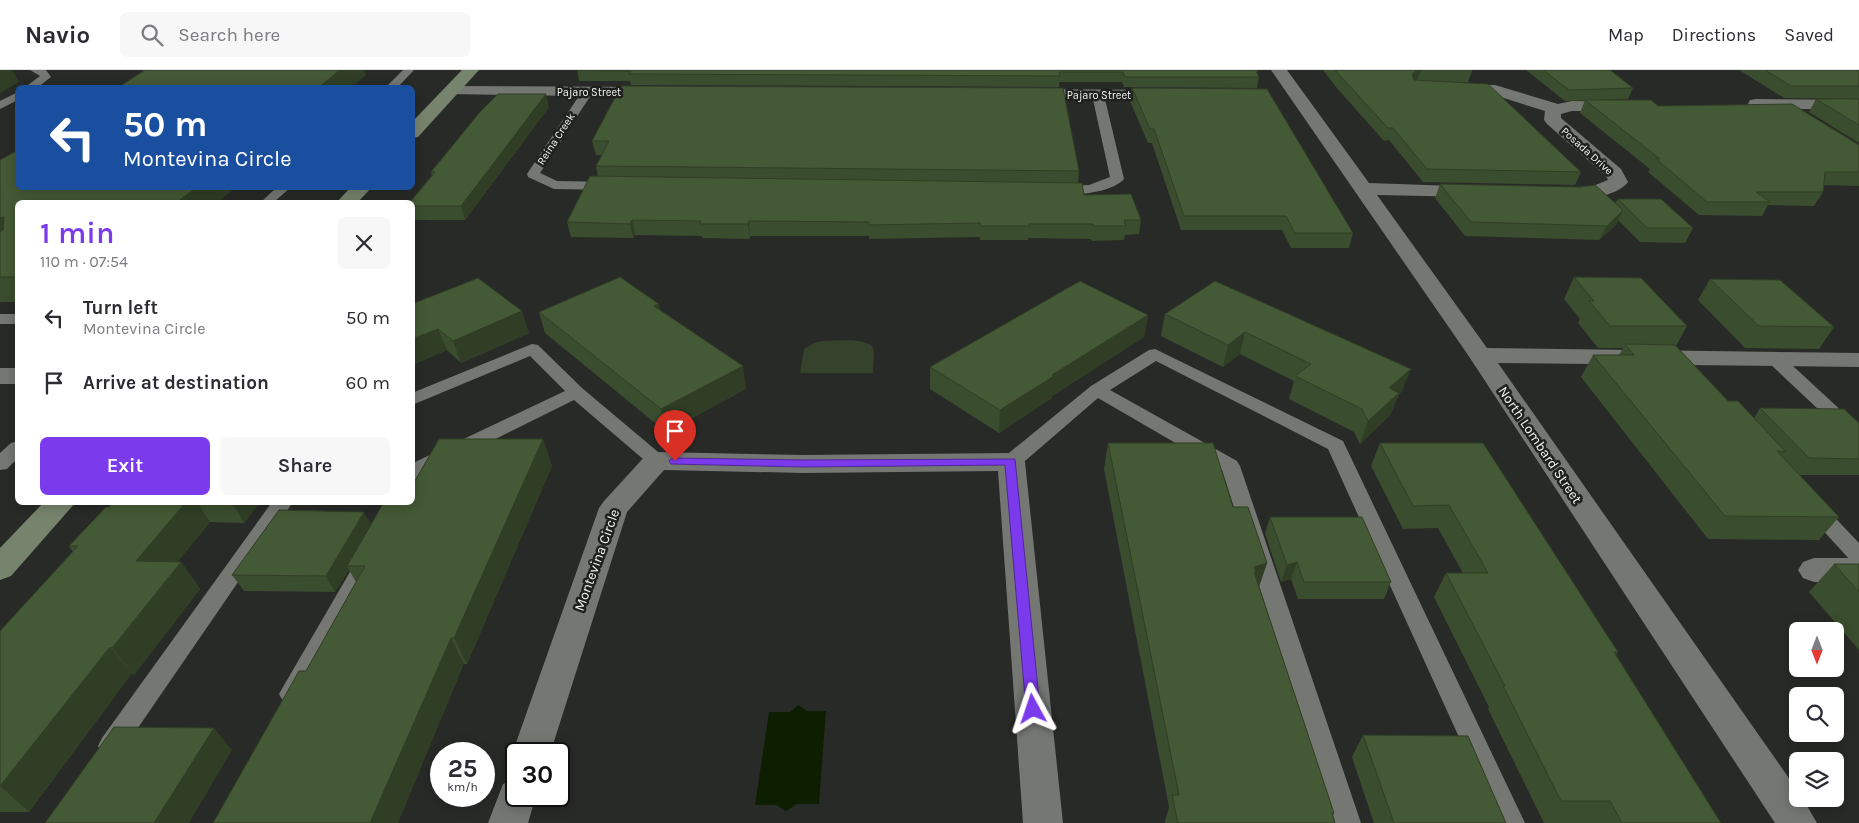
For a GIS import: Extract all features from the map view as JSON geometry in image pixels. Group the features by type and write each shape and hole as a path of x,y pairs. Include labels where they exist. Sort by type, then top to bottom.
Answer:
{"street":[{"path":"415,130 471,70"},
{"name":"North Lombard Street","path":"1279,70 1286,95 1364,189 1480,355 1797,823"},
{"name":"Posada Drive","path":"1438,89 1495,90 1558,109"},
{"name":"Pajaro Street","path":"452,91 666,92"},
{"name":"Pajaro Street","path":"1011,94 1187,95"},
{"path":"1780,104 1812,124"},
{"path":"1741,105 1859,105"},
{"name":"Posada Drive","path":"1546,192 1592,192 1608,189 1618,182 1614,173 1553,120 1552,113 1558,109 1572,106 1636,106"},
{"path":"1364,189 1498,191"},
{"path":"349,200 359,190"},
{"path":"1480,355 1859,360"},
{"path":"0,376 15,376"},
{"path":"657,461 803,464 1011,462 1043,823"},
{"name":"Montevina Circle","path":"535,742 614,508 657,461"},
{"path":"0,568 59,505"},
{"path":"1814,570 1859,570"},
{"path":"508,823 513,807"}],"lane":[{"path":"34,85 46,77 40,70 35,70"},
{"path":"393,85 409,70"},
{"name":"Reina Creek","path":"587,92 533,174 554,185 622,186"},
{"path":"1045,190 1084,190 1104,186 1117,179 1098,95"},
{"path":"0,106 15,97"},
{"path":"269,200 281,190"},
{"path":"0,319 15,319"},
{"path":"415,399 532,349 576,392 657,461"},
{"path":"1011,462 1097,390 1155,354 1336,445 1512,823"},
{"path":"1673,357 1693,378"},
{"path":"1774,358 1859,437"},
{"path":"1097,390 1230,466 1348,823"},
{"path":"415,476 420,468 576,392"},
{"path":"0,445 15,446"},
{"path":"0,464 15,449"},
{"path":"1799,492 1859,556"},
{"path":"96,767 281,505"},
{"path":"281,710 380,537"}],"shaded area":[{"path":"822,341 858,341 870,345 874,351 873,373 800,373 804,349"},
{"path":"798,705 807,711 826,711 819,804 797,804 786,811 776,805 755,805 769,712 790,712"}],"building":[{"path":"145,70 340,70 322,85 122,85"},
{"path":"577,70 1257,70 1258,72 1256,72 1259,77 1125,77 1123,72 1059,72 1060,76 629,74 631,71"},
{"path":"1335,70 1419,70 1415,71 1412,75 1414,80 1488,84 1581,172 1427,169 1393,128 1388,128"},
{"path":"1543,70 1610,70 1633,88 1569,90"},
{"path":"1765,70 1859,70 1859,86 1791,86"},
{"path":"621,86 1063,88 1079,171 596,166 609,141 592,141"},
{"path":"1132,88 1267,89 1353,233 1295,233 1286,216 1184,216 1154,129 1150,129"},
{"path":"498,94 546,94 461,206 415,206 415,200 412,200 435,172 431,172 480,112"},
{"path":"1816,99 1859,99 1859,125"},
{"path":"1585,100 1651,100 1658,106 1792,104 1859,145 1859,172 1825,172 1823,192 1756,192 1770,202 1707,202 1655,158 1660,159"},
{"path":"15,152 15,190 193,190 180,200 15,200 15,277 0,277 0,232 3,230 4,217 0,218 0,160"},
{"path":"590,176 1082,183 1084,195 1131,194 1141,220 1124,220 1126,226 1029,224 1029,226 981,226 980,223 869,225 869,222 749,221 748,224 700,224 701,221 632,220 630,224 567,222"},
{"path":"1440,184 1580,187 1595,185 1623,210 1607,226 1471,222"},
{"path":"1618,199 1661,199 1693,228 1647,228"},
{"path":"620,277 659,304 654,306 743,366 661,409 539,312"},
{"path":"1574,277 1641,278 1687,326 1610,326 1589,301 1594,301"},
{"path":"478,278 522,311 453,341 438,329 415,338 415,303"},
{"path":"1710,279 1780,280 1834,327 1759,326"},
{"path":"1080,281 1148,315 1000,410 930,367"},
{"path":"1215,281 1411,369 1389,388 1399,393 1368,421 1362,409 1295,376 1311,364 1245,332 1228,345 1165,314"},
{"path":"1625,344 1675,345 1728,401 1738,401 1786,452 1777,451 1839,517 1725,516 1593,355 1634,355"},
{"path":"1760,408 1844,409 1859,423 1859,459 1809,458"},
{"path":"439,439 543,439 454,638 451,638 370,823 213,823 299,671 306,671 365,566 347,566 382,505 415,505 415,481"},
{"path":"1108,443 1213,443 1233,507 1248,507 1267,563 1254,567 1256,572 1254,572 1334,813 1332,813 1335,823 1178,823 1172,795 1179,795"},
{"path":"1380,443 1483,443 1618,652 1614,652 1721,823 1622,823 1610,801 1561,801 1503,686 1505,686 1446,573 1488,573 1449,505 1413,506"},
{"path":"111,505 183,505 136,561 181,562 112,648 110,647 0,786 0,631 78,546 69,546 106,507"},
{"path":"279,510 364,512 326,576 232,575"},
{"path":"1270,517 1362,517 1391,582 1304,582 1297,562 1287,565"},
{"path":"1834,564 1859,564 1859,592"},
{"path":"114,727 214,728 154,823 45,823"},
{"path":"1363,735 1468,736 1506,823 1394,823"}],"route":[{"path":"675,461 803,464 1011,462 1033,709"}]}
